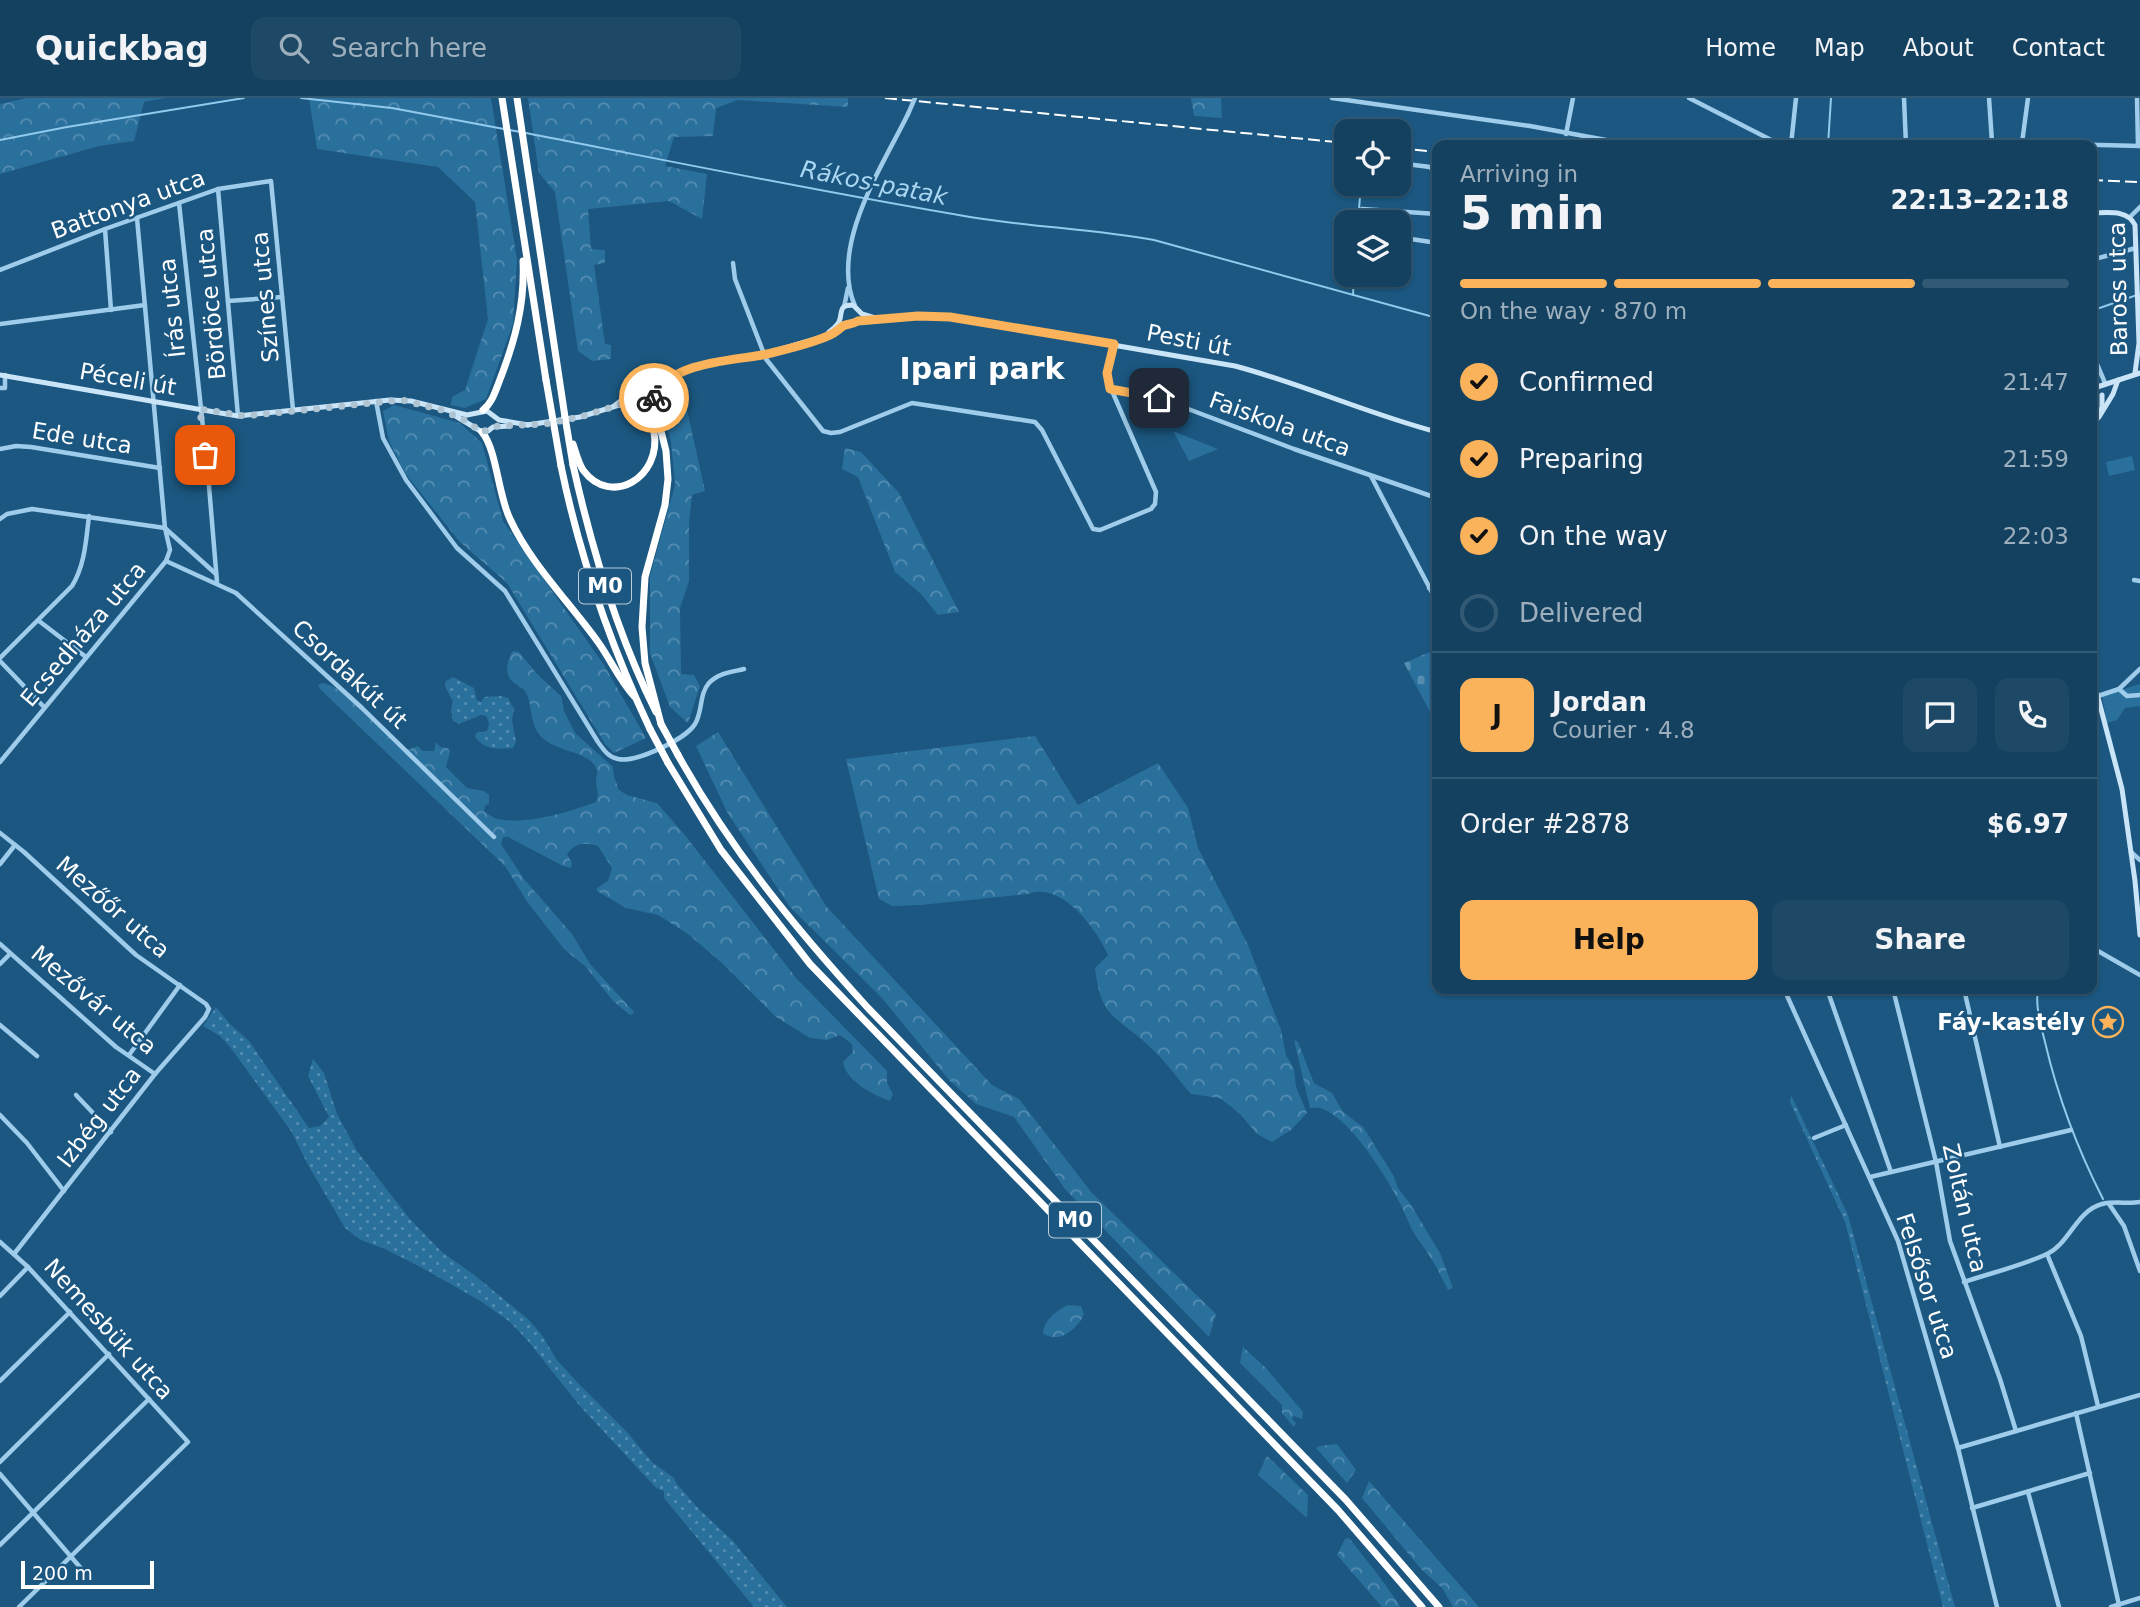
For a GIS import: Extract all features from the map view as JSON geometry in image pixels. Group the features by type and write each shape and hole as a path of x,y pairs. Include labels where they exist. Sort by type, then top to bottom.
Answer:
{"highway":[{"name":"M0","path":"502,98 561,466 590,580 634,696 650,729 721,850 810,964 1338,1510 1422,1607"},
{"name":"M0","path":"517,98 558,377 573,465 588,530 607,595 632,661 678,755 737,850 813,948 1346,1500 1438,1607"},
{"path":"483,410 496,388 520,321 524,287 523,232"},
{"path":"654,396 666,451 668,479 665,505 645,578 642,627 645,663 661,724"},
{"path":"565,417 579,463 593,480 611,486 624,485 635,481 651,465 655,453 653,427 647,408 640,402"},
{"path":"482,432 489,446 504,506 517,534 600,644 634,696"}],"main road":[{"path":"2097,213 2119,213 2130,217"},
{"name":"Baross utca","path":"2130,217 2135,228 2138,373"},
{"path":"849,304 858,309 858,321 852,325 841,319 840,312 843,307 849,304"},
{"name":"Pesti út","path":"858,309 884,320"},
{"name":"Pesti út","path":"858,321 918,316 950,317 1114,344 1252,371 1360,409 1432,431"},
{"path":"815,339 832,330 841,319"},
{"path":"614,406 641,381 650,382 711,363 764,354 829,335 847,324"},
{"path":"442,410 482,432 493,427 580,417 614,406 648,402 661,386 680,373"},
{"path":"2097,387 2138,373"},
{"name":"Péceli út","path":"2,375 238,416 402,400 442,410"},
{"path":"2097,421 2118,380"},
{"path":"650,382 654,386 654,396"},
{"path":"2105,384 2113,393"},
{"path":"2099,417 2105,384"},
{"path":"634,389 635,397 640,402"},
{"path":"2097,393 2102,395 2113,393"},
{"path":"442,410 467,415 483,410 508,422 528,425"},
{"path":"473,426 472,419 475,414"},
{"path":"493,427 494,417"},
{"path":"2097,692 2122,789 2133,853 2140,935"}],"street":[{"path":"843,307 849,280 852,239 862,208 915,98"},
{"path":"1332,98 1536,127 1603,140"},
{"path":"1566,134 1573,98"},
{"path":"1689,98 1770,140"},
{"path":"1792,140 1796,98"},
{"path":"1904,98 1906,140"},
{"path":"1989,98 1992,140"},
{"path":"2022,140 2028,98"},
{"path":"2097,145 2139,146 2137,98"},
{"path":"1411,165 1432,169"},
{"name":"Battonya utca","path":"0,270 218,189 271,181"},
{"name":"Színes utca","path":"271,181 293,410"},
{"name":"Bördöce utca","path":"218,189 238,416"},
{"name":"Írás utca","path":"179,203 217,583"},
{"name":"Baross utca","path":"2130,217 2140,207"},
{"path":"1362,209 1432,214"},
{"path":"137,218 165,528 170,550 166,561"},
{"path":"105,229 111,310"},
{"path":"1411,239 1432,242"},
{"path":"2097,258 2136,248"},
{"path":"733,263 735,279 764,354 823,431 843,431 912,403 1035,422 1042,430 1093,530 1100,530 1151,509 1155,504 1156,492 1110,389 1107,373 1114,344"},
{"path":"849,280 858,309"},
{"path":"228,301 282,297"},
{"path":"0,324 145,305"},
{"path":"2097,365 2105,384"},
{"path":"0,388 5,388 2,375"},
{"name":"Faiskola utca","path":"1110,389 1159,398 1432,496"},
{"path":"376,401 383,438 406,480 457,548 505,592 598,742 611,757 625,760 642,757 682,736 696,723 708,684 723,674 744,669"},
{"name":"Ede utca","path":"0,449 31,447 160,468"},
{"path":"1371,476 1432,594"},
{"path":"0,519 7,514 32,509 165,528 216,574"},
{"path":"44,707 0,660 72,586 79,574 89,516"},
{"name":"Csordakút út","path":"166,561 236,593 494,837"},
{"name":"Ecsedháza utca","path":"0,762 166,561"},
{"path":"1429,588 1432,584"},
{"path":"39,621 86,657"},
{"path":"2098,696 2119,689 2140,669"},
{"path":"2119,689 2126,696 2140,695"},
{"name":"Mezőőr utca","path":"0,832 136,955 206,1004"},
{"path":"0,864 15,845"},
{"path":"2133,853 2140,860"},
{"name":"Mezővár utca","path":"0,944 129,1055 155,1074"},
{"path":"2097,950 2140,975"},
{"path":"0,964 10,954"},
{"path":"129,1055 180,985"},
{"name":"Felsősor utca","path":"1786,994 1898,1241 1958,1448 1997,1607"},
{"path":"1829,994 1891,1172"},
{"name":"Zoltán utca","path":"1894,994 1936,1162 1950,1241 1998,1372 2016,1431"},
{"path":"1965,994 2000,1147"},
{"name":"Izbég utca","path":"14,1254 155,1074 208,1013 206,1004"},
{"path":"0,1025 37,1056"},
{"path":"76,1095 111,1132"},
{"path":"0,1115 27,1143 64,1191"},
{"path":"1814,1139 1846,1125"},
{"path":"1870,1177 2071,1130"},
{"path":"1964,1282 2047,1254 2066,1240 2083,1216 2092,1209 2109,1203 2140,1202"},
{"path":"2109,1203 2124,1226 2140,1270"},
{"name":"Nemesbük utca","path":"0,1241 29,1266 188,1442 71,1556"},
{"path":"2047,1254 2081,1336 2098,1406"},
{"path":"0,1296 29,1266"},
{"path":"0,1381 70,1312"},
{"path":"0,1462 109,1354"},
{"path":"1958,1448 2140,1395"},
{"path":"0,1545 149,1399"},
{"path":"2076,1413 2119,1605"},
{"path":"0,1474 85,1573"},
{"path":"1972,1508 2090,1474"},
{"path":"2028,1492 2059,1607"},
{"path":"19,1607 71,1556"},
{"path":"2111,1607 2140,1598"}],"green space":[{"path":"27,98 165,98 144,102 134,141 99,146 0,174 0,104"},
{"path":"309,98 491,98 517,260 513,324 486,399 465,408 451,405 452,397 465,390 488,319 475,202 438,167 317,149"},
{"path":"528,98 848,98 848,107 738,100 716,108 713,136 674,137 665,166 707,174 702,219 669,201 588,209 591,249 605,250 605,263 594,265 605,344 611,345 611,359 592,361 578,351 555,192 539,173"},
{"path":"1191,98 1221,98 1222,118 1194,116"},
{"path":"681,383 705,491 692,495 689,581 680,608 681,674 694,675 700,686 688,723 670,707 650,653 650,576 675,485 671,441 660,404 663,391"},
{"path":"394,405 460,423 482,443 503,521 604,665 646,738 614,753 605,744 507,583 459,541 405,473 389,441 383,411"},
{"path":"1173,431 1218,449 1189,461"},
{"path":"845,448 861,452 899,493 959,612 938,615 921,594 895,572 858,477 842,469"},
{"path":"2132,456 2135,470 2109,476 2106,462"},
{"path":"513,651 519,652 537,674 561,696 564,711 575,733 613,767 619,790 627,795 657,803 797,979 887,1071 887,1083 893,1094 890,1101 868,1091 849,1075 843,1062 853,1052 852,1044 840,1035 827,1040 810,1038 776,1017 722,963 688,934 658,915 626,908 597,891 597,888 608,881 612,868 598,846 585,844 574,848 567,854 572,863 571,868 503,837 501,844 524,879 572,934 590,964 634,1012 630,1015 613,1001 586,967 564,949 528,903 505,866 318,685 322,683 334,687 356,702 406,751 417,746 423,751 434,751 436,742 440,747 448,748 450,752 446,767 467,788 484,791 489,795 489,803 484,811 494,818 535,819 596,802 597,771 593,763 553,745 535,728 525,691 512,681 508,674 508,662"},
{"path":"1432,651 1432,716 1404,663"},
{"path":"453,677 474,688 477,700 481,702 484,697 508,698 514,709 512,720 516,742 513,748 497,749 479,742 475,737 476,733 487,731 489,723 486,716 481,715 459,724 453,721 453,702 445,686 446,681"},
{"path":"2140,684 2140,706 2125,708 2117,720 2107,723 2102,696"},
{"path":"718,732 826,906 992,1085 1019,1099 1092,1193 1216,1314 1209,1337 1065,1189 1014,1117 976,1104 949,1080 882,998 790,907 727,812 696,746"},
{"path":"1035,736 1078,805 1158,763 1188,808 1198,848 1248,945 1281,1030 1286,1055 1294,1069 1296,1087 1307,1113 1291,1130 1272,1142 1257,1134 1240,1114 1220,1098 1191,1094 1154,1050 1111,1014 1101,997 1095,968 1108,955 1086,920 1065,900 1040,892 921,905 892,906 879,899 846,759"},
{"path":"216,1007 249,1041 309,1128 320,1126 329,1117 308,1076 313,1059 324,1073 337,1114 357,1151 409,1218 442,1252 528,1319 542,1335 556,1359 626,1431 652,1462 674,1478 698,1508 733,1541 787,1607 754,1607 664,1498 664,1491 656,1488 579,1405 510,1322 482,1302 426,1270 361,1240 345,1228 291,1131 230,1047 220,1036 203,1026"},
{"path":"1294,1040 1298,1042 1314,1083 1332,1093 1343,1112 1363,1127 1369,1136 1398,1188 1440,1253 1453,1288 1448,1290 1412,1230 1395,1194 1363,1144 1336,1116 1322,1109 1310,1108"},
{"path":"1791,1095 1848,1215 1955,1607 1943,1607 1845,1222 1790,1102"},
{"path":"1068,1305 1081,1306 1084,1314 1077,1325 1061,1336 1043,1333 1052,1316"},
{"path":"1243,1347 1266,1368 1303,1412 1302,1419 1294,1416 1292,1419 1296,1423 1294,1427 1282,1413 1282,1405 1240,1363"},
{"path":"1337,1444 1356,1470 1347,1483 1316,1448"},
{"path":"1267,1456 1308,1495 1307,1518 1258,1475"},
{"path":"1369,1481 1479,1607 1453,1607 1443,1589 1421,1569 1362,1498"},
{"path":"1349,1538 1401,1607 1382,1607 1337,1555 1345,1539"}],"waterway":[{"name":"Rákos-patak","path":"0,140 244,98"},
{"name":"Rákos-patak","path":"301,98 392,108 504,129"},
{"path":"1828,140 1831,98"},
{"name":"Rákos-patak","path":"509,130 521,132"},
{"name":"Rákos-patak","path":"526,133 970,217 1154,240 1432,317"},
{"path":"1359,210 1360,196"},
{"path":"1353,287 1353,295"},
{"name":"Rákos-patak","path":"2097,309 2140,294"},
{"path":"2038,994 2039,1016 2062,1103 2103,1199"}],"railway":[{"path":"885,98 1334,142"},
{"path":"1411,149 1432,151"},
{"path":"2097,180 2140,182"}],"way so far":[{"path":"205,455 200,409 245,416 402,400 442,410 482,432 498,426 545,424 588,415 629,402 645,403 654,398"}],"place":[{"name":"Fáy-kastély","path":"2108,1022"}],"district":[{"name":"Ipari park","path":"982,369"}],"route":[{"path":"654,398 659,388 680,373 704,365 791,347 829,335 858,321 933,316 978,320 1114,344 1107,373 1110,389 1159,398"}]}
